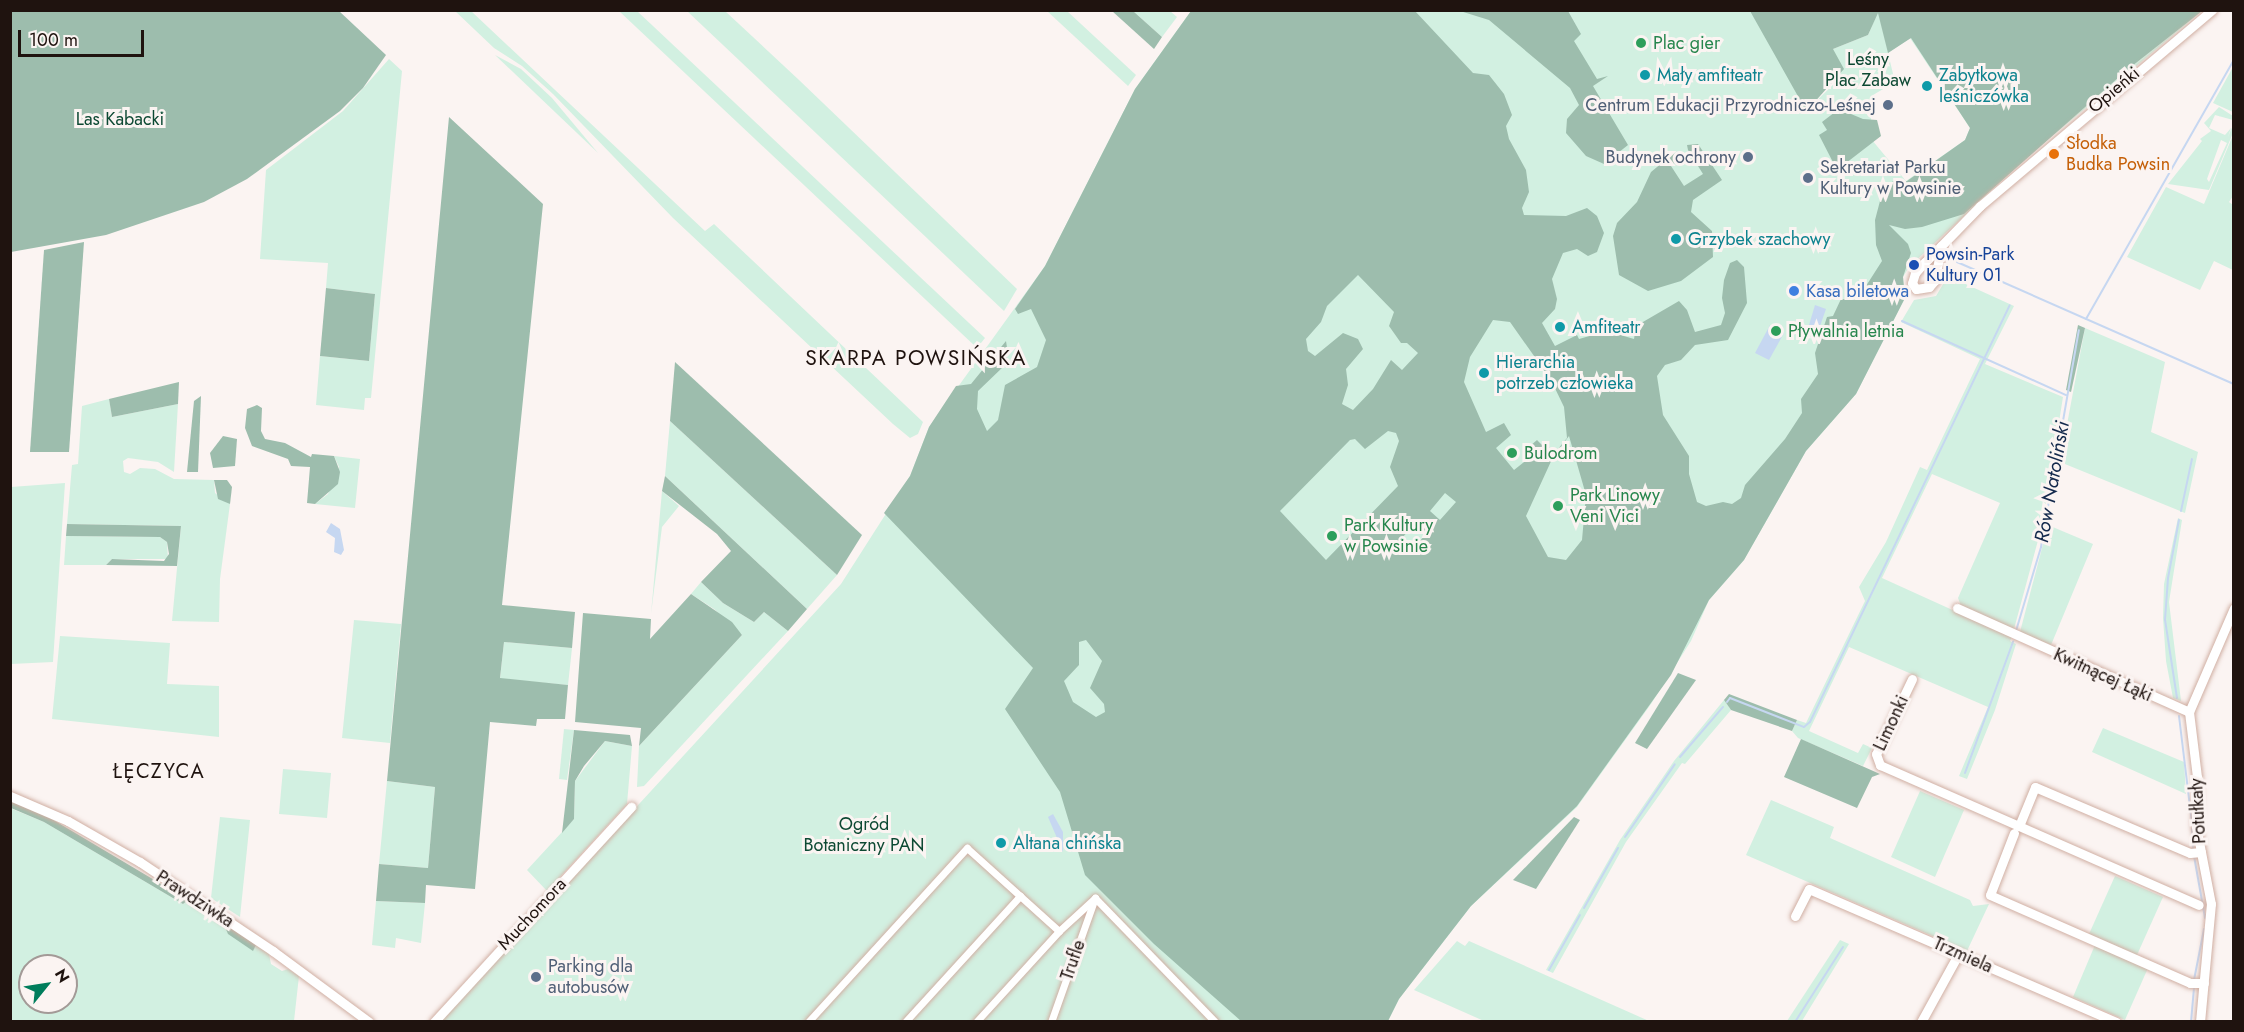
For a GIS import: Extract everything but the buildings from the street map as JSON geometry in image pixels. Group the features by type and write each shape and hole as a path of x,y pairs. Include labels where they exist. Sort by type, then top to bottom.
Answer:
{"street":[{"name":"Opieńki","path":"1941,246 2055,139 2212,10"},
{"name":"Kwitnącej Łąki","path":"1957,608 2189,712"},
{"name":"Potułkały","path":"2200,1022 2197,983 2211,904 2196,853 2189,712 2234,608"},
{"name":"Limonki","path":"1912,679 1876,754 1882,767 2017,830"},
{"path":"2196,853 2036,787 1990,895 2197,983"},
{"name":"Prawdziwka","path":"10,796 68,821 140,862 273,951 369,1022"},
{"name":"Muchomora","path":"434,1022 630,807"},
{"path":"2017,830 2199,905"},
{"path":"808,1022 968,848 1059,931"},
{"name":"Trzmiela","path":"1795,916 1809,889 2116,1022"},
{"path":"905,1022 1020,896"},
{"path":"976,1022 1059,931 1095,897 1215,1022"},
{"name":"Trufle","path":"1051,1022 1095,897"},
{"path":"1921,1022 1959,953"}],"green space":[{"name":"Las Kabacki","path":"11,10 339,11 386,55 363,88 340,111 247,179 204,202 106,235 11,252"},
{"path":"455,11 471,11 705,231 714,224 923,422 918,434 910,438 893,424 673,218 553,94 522,66 494,48"},
{"path":"619,11 637,11 985,338 977,348"},
{"path":"687,11 725,11 799,80 1017,289 1004,311"},
{"path":"1047,11 1067,11 1136,75 1128,86"},
{"path":"1112,11 1133,11 1162,37 1154,49"},
{"path":"1133,11 1170,11 1177,17 1162,37"},
{"name":"Park Kultury w Powsinie","path":"1191,11 1869,11 1787,75 1812,105 1836,82 1840,62 1832,53 1833,49 1868,35 1878,12 2202,11 2026,158 1909,267 1903,277 1905,298 1856,394 1806,451 1744,560 1709,600 1691,641 1651,704 1577,807 1471,906 1399,999 1388,1021 439,1022 841,584 910,476 929,427 1045,266 1135,89","holes":["1910,38 1970,128 1965,140 1906,181 1872,140 1837,170 1827,130 1871,120 1873,95 1895,82 1888,53"]},
{"name":"Park Kultury w Powsinie","path":"1191,11 1415,11 1473,73 1489,75 1504,94 1512,115 1506,126 1509,139 1526,170 1529,192 1522,208 1524,215 1566,216 1587,208 1597,216 1604,233 1597,252 1588,256 1577,249 1563,253 1552,279 1557,299 1555,309 1542,323 1555,346 1577,335 1579,339 1607,331 1634,339 1636,326 1679,301 1687,310 1695,332 1721,325 1725,313 1722,298 1724,280 1730,263 1737,260 1744,267 1747,303 1728,340 1695,345 1681,360 1665,365 1657,376 1663,415 1689,456 1689,474 1697,502 1706,506 1723,502 1732,504 1741,498 1745,485 1785,439 1802,413 1801,399 1818,374 1815,353 1827,317 1833,316 1841,299 1857,300 1882,261 1876,245 1875,220 1880,201 1893,181 1907,181 1965,140 1970,128 1911,38 1888,53 1878,13 1868,35 1833,49 1844,69 1812,105 1804,107 1750,11 2202,11 2127,70 1964,214 1922,227 1905,229 1889,225 1908,244 1911,253 1903,277 1905,298 1856,394 1806,451 1744,560 1709,600 1671,675 1577,806 1471,906 1399,999 1388,1021 1241,1021 1154,944 1085,875 1060,792 1005,709 1033,668 884,513 910,476 929,427 956,386 971,384 1006,341 1008,354 1003,367 978,391 977,409 987,431 998,420 1005,385 1037,367 1046,340 1031,309 1018,314 1015,309 1045,266 1135,89","holes":["1358,275 1394,312 1389,326 1401,343 1407,343 1418,353 1402,370 1391,360 1373,389 1353,410 1342,404 1348,385 1346,369 1363,349 1358,339 1343,333 1315,356 1308,351 1306,339 1321,322 1327,306","1493,320 1510,322 1551,380 1564,407 1567,438 1558,449 1544,447 1537,440 1530,446 1529,458 1514,470 1496,448 1511,435 1504,423 1486,432 1464,382 1470,357","1388,431 1396,433 1399,441 1390,467 1398,486 1326,560 1280,511 1350,440 1355,439 1365,449","1569,436 1586,495 1582,540 1566,560 1548,557 1526,516 1553,457","1445,493 1456,502 1440,520 1430,511","1416,522 1427,533 1407,555 1396,545","1086,640 1102,661 1090,688 1104,704 1105,712 1096,717 1073,702 1064,681 1079,665 1079,642"]},
{"path":"1460,11 1568,11 1581,34 1574,41 1597,79 1608,76 1593,86 1628,145 1604,164 1586,156 1566,133 1567,119 1579,105 1570,88 1489,20"},
{"path":"495,55 521,69 552,98 598,153"},
{"path":"389,59 402,71 371,398 365,398 364,410 316,405 320,356 369,361 375,294 326,288 328,263 260,259 266,170 343,111"},
{"path":"2233,67 2233,112 2213,103"},
{"path":"2219,107 2233,116 2233,120 2215,115 2209,128 2225,135 2231,128 2228,137 2233,125 2233,133 2209,190 2168,184 2202,141 2200,139 2211,131 2204,123","holes":["2221,140 2227,143 2209,182 2207,179"]},
{"path":"1839,109 1863,119 1877,120 1881,136 1837,170 1819,135 1827,130 1822,122"},
{"path":"449,117 543,204 502,605 575,612 572,648 504,642 500,678 568,685 565,719 537,719 536,726 490,722 475,889 426,885 425,903 376,901 379,864 428,868 435,787 387,781"},
{"path":"2233,135 2233,196 2229,202 2233,205 2233,270 2214,261 2200,290 2127,257 2166,187 2204,204"},
{"path":"1698,144 1722,180 1693,200 1691,212 1712,231 1713,257 1681,281 1648,291 1619,275 1613,236 1617,223 1637,202 1651,172 1674,153 1679,160 1671,166 1684,186 1703,174 1687,145"},
{"path":"84,242 69,452 30,452 44,250"},
{"path":"1948,276 2014,306 1985,364 2063,397 2043,522 2014,629 1961,606 1958,598 2000,503 1932,474 1882,578 2012,637 2010,641 2016,644 1995,710 1967,779 1959,776 1988,707 1849,647 1809,731 1858,753 1863,744 1872,748 1863,766 1798,738 1792,731 1797,720 1806,723 1865,601 1859,587 1886,542 1920,467 1927,470 1980,359 1901,322 1914,300 1936,296"},
{"path":"326,288 375,294 369,361 320,356"},
{"path":"2078,325 2085,328 2071,392 2066,390"},
{"path":"2085,328 2165,362 2151,432 2198,452 2185,513 2060,462"},
{"path":"675,362 862,535 837,575 670,421"},
{"path":"179,382 178,404 112,417 109,399"},
{"path":"201,396 198,472 187,472 194,401"},
{"path":"109,399 112,417 178,404 174,472 158,462 128,458 123,461 124,472 130,474 140,468 155,469 174,479 214,480 215,493 230,504 220,579 219,622 172,621 181,526 67,524 72,465 78,464 82,406"},
{"path":"257,405 262,408 261,431 265,439 285,443 311,457 312,454 334,456 340,472 338,484 315,504 307,503 310,467 291,466 288,459 252,446 245,428 247,409"},
{"path":"670,421 837,575 807,609 665,476"},
{"path":"223,436 237,439 235,466 213,468 210,453"},
{"path":"334,456 360,459 355,508 315,504 328,494 339,467"},
{"path":"665,476 807,609 788,631 764,612 754,622 723,603 701,582 731,551 717,534 662,491"},
{"path":"214,480 227,480 232,487 230,504 218,499"},
{"path":"65,483 53,662 11,664 11,487"},
{"path":"662,491 679,506 662,527 651,614"},
{"path":"2178,518 2182,520 2169,602 2181,701 2173,698 2166,661 2163,618 2164,584"},
{"path":"67,524 181,526 177,566 106,565 112,559 164,561 169,554 167,542 160,537 66,536"},
{"path":"2048,525 2093,544 2051,645 2020,632"},
{"path":"66,536 160,537 167,542 168,559 112,559 106,565 64,565"},
{"path":"701,582 723,603 754,622 764,612 788,631 644,786 637,787 639,746 742,635 714,609 691,594"},
{"path":"691,594 732,622 742,635 639,746 641,728 575,722 583,613 651,619 650,639"},
{"path":"354,620 401,624 390,743 342,738"},
{"path":"60,636 170,643 167,684 219,686 219,737 52,719"},
{"path":"504,642 572,648 568,685 500,679"},
{"path":"1678,673 1696,680 1647,749 1635,743"},
{"path":"1729,694 1797,720 1792,731 1731,710 1724,700"},
{"path":"1724,700 1731,710 1685,764 1682,763 1626,842 1553,973 1546,970 1620,840 1674,761"},
{"path":"2103,728 2184,762 2186,794 2092,752"},
{"path":"564,729 574,730 567,780 559,779"},
{"path":"574,730 630,735 632,746 605,741 584,766 575,781 574,819 562,833"},
{"path":"1801,739 1880,774 1872,777 1857,808 1784,777"},
{"path":"605,741 632,746 627,804 547,891 527,870 574,819 575,781"},
{"path":"283,769 331,773 327,818 279,814"},
{"path":"387,781 435,787 428,868 379,864"},
{"path":"1920,791 1964,810 1935,877 1891,857"},
{"path":"10,800 35,809 188,900 183,904 44,822 11,808"},
{"path":"1771,800 1834,827 1830,838 1970,900 1973,906 1989,904 1967,951 1746,855"},
{"path":"10,808 44,822 183,904 188,900 223,922 253,950 256,945 269,954 271,964 282,971 288,969 299,976 294,1021 11,1021"},
{"path":"220,817 250,820 240,917 211,898"},
{"path":"1574,817 1580,820 1536,889 1513,880"},
{"path":"2115,876 2163,897 2137,955 2089,934"},
{"path":"376,901 425,903 421,943 396,938 395,948 372,945"},
{"path":"223,922 256,945 253,951 228,934"},
{"path":"1840,940 1849,944 1802,1021 1787,1021"},
{"path":"1457,941 1465,946 1469,941 1649,1021 1484,1021 1414,990"},
{"path":"2095,945 2148,968 2125,1020 2073,997"}],"water":[{"path":"1815,305 1826,309 1819,329 1809,325"},
{"path":"1770,325 1784,333 1769,360 1755,353"},
{"path":"331,523 340,529 344,550 341,555 334,552 335,538 326,532"},
{"path":"1053,814 1063,832 1063,852 1048,817"}],"waterway":[{"path":"2086,319 2234,60"},
{"name":"Rów Natoliński","path":"1957,262 2234,384"},
{"path":"1727,702 1730,698 1804,727 1810,722 2010,305"},
{"path":"1902,321 2066,395"},
{"name":"Rów Natoliński","path":"2016,631 2041,547 2079,330"},
{"path":"2181,511 2192,459"},
{"path":"2177,698 2165,620 2168,578 2179,520"},
{"name":"Rów Natoliński","path":"1965,773 2013,642"},
{"path":"1680,757 1723,707"},
{"path":"2179,716 2192,823"},
{"path":"1625,837 1675,764"},
{"path":"2192,829 2193,850"},
{"path":"1584,908 1618,848"},
{"path":"2194,856 2205,918"},
{"path":"1549,970 1580,915"},
{"path":"2194,980 2204,929"},
{"path":"1795,1022 1843,947"},
{"path":"2191,1022 2194,985"}],"place":[{"name":"Plac gier","path":"1641,43"},
{"name":"Mały amfiteatr","path":"1645,75"},
{"name":"Zabytkowa leśniczówka","path":"1927,86"},
{"name":"Centrum Edukacji Przyrodniczo-Leśnej","path":"1888,105"},
{"name":"Słodka Budka Powsin","path":"2054,154"},
{"name":"Budynek ochrony","path":"1748,157"},
{"name":"Sekretariat Parku Kultury w Powsinie","path":"1808,178"},
{"name":"Grzybek szachowy","path":"1676,239"},
{"name":"Powsin-Park Kultury 01","path":"1914,265"},
{"name":"Kasa biletowa","path":"1794,291"},
{"name":"Amfiteatr","path":"1560,327"},
{"name":"Pływalnia letnia","path":"1776,331"},
{"name":"Hierarchia potrzeb człowieka","path":"1484,373"},
{"name":"Bulodrom","path":"1512,453"},
{"name":"Park Linowy Veni Vici","path":"1558,506"},
{"name":"Park Kultury w Powsinie","path":"1332,536"},
{"name":"Altana chińska","path":"1001,843"},
{"name":"Parking dla autobusów","path":"536,977"}],"district":[{"name":"SKARPA POWSIŃSKA","path":"916,358"},
{"name":"ŁĘCZYCA","path":"159,771"}],"park label":[{"name":"Leśny Plac Zabaw","path":"1868,70"},
{"name":"Ogród Botaniczny PAN","path":"864,835"}]}
